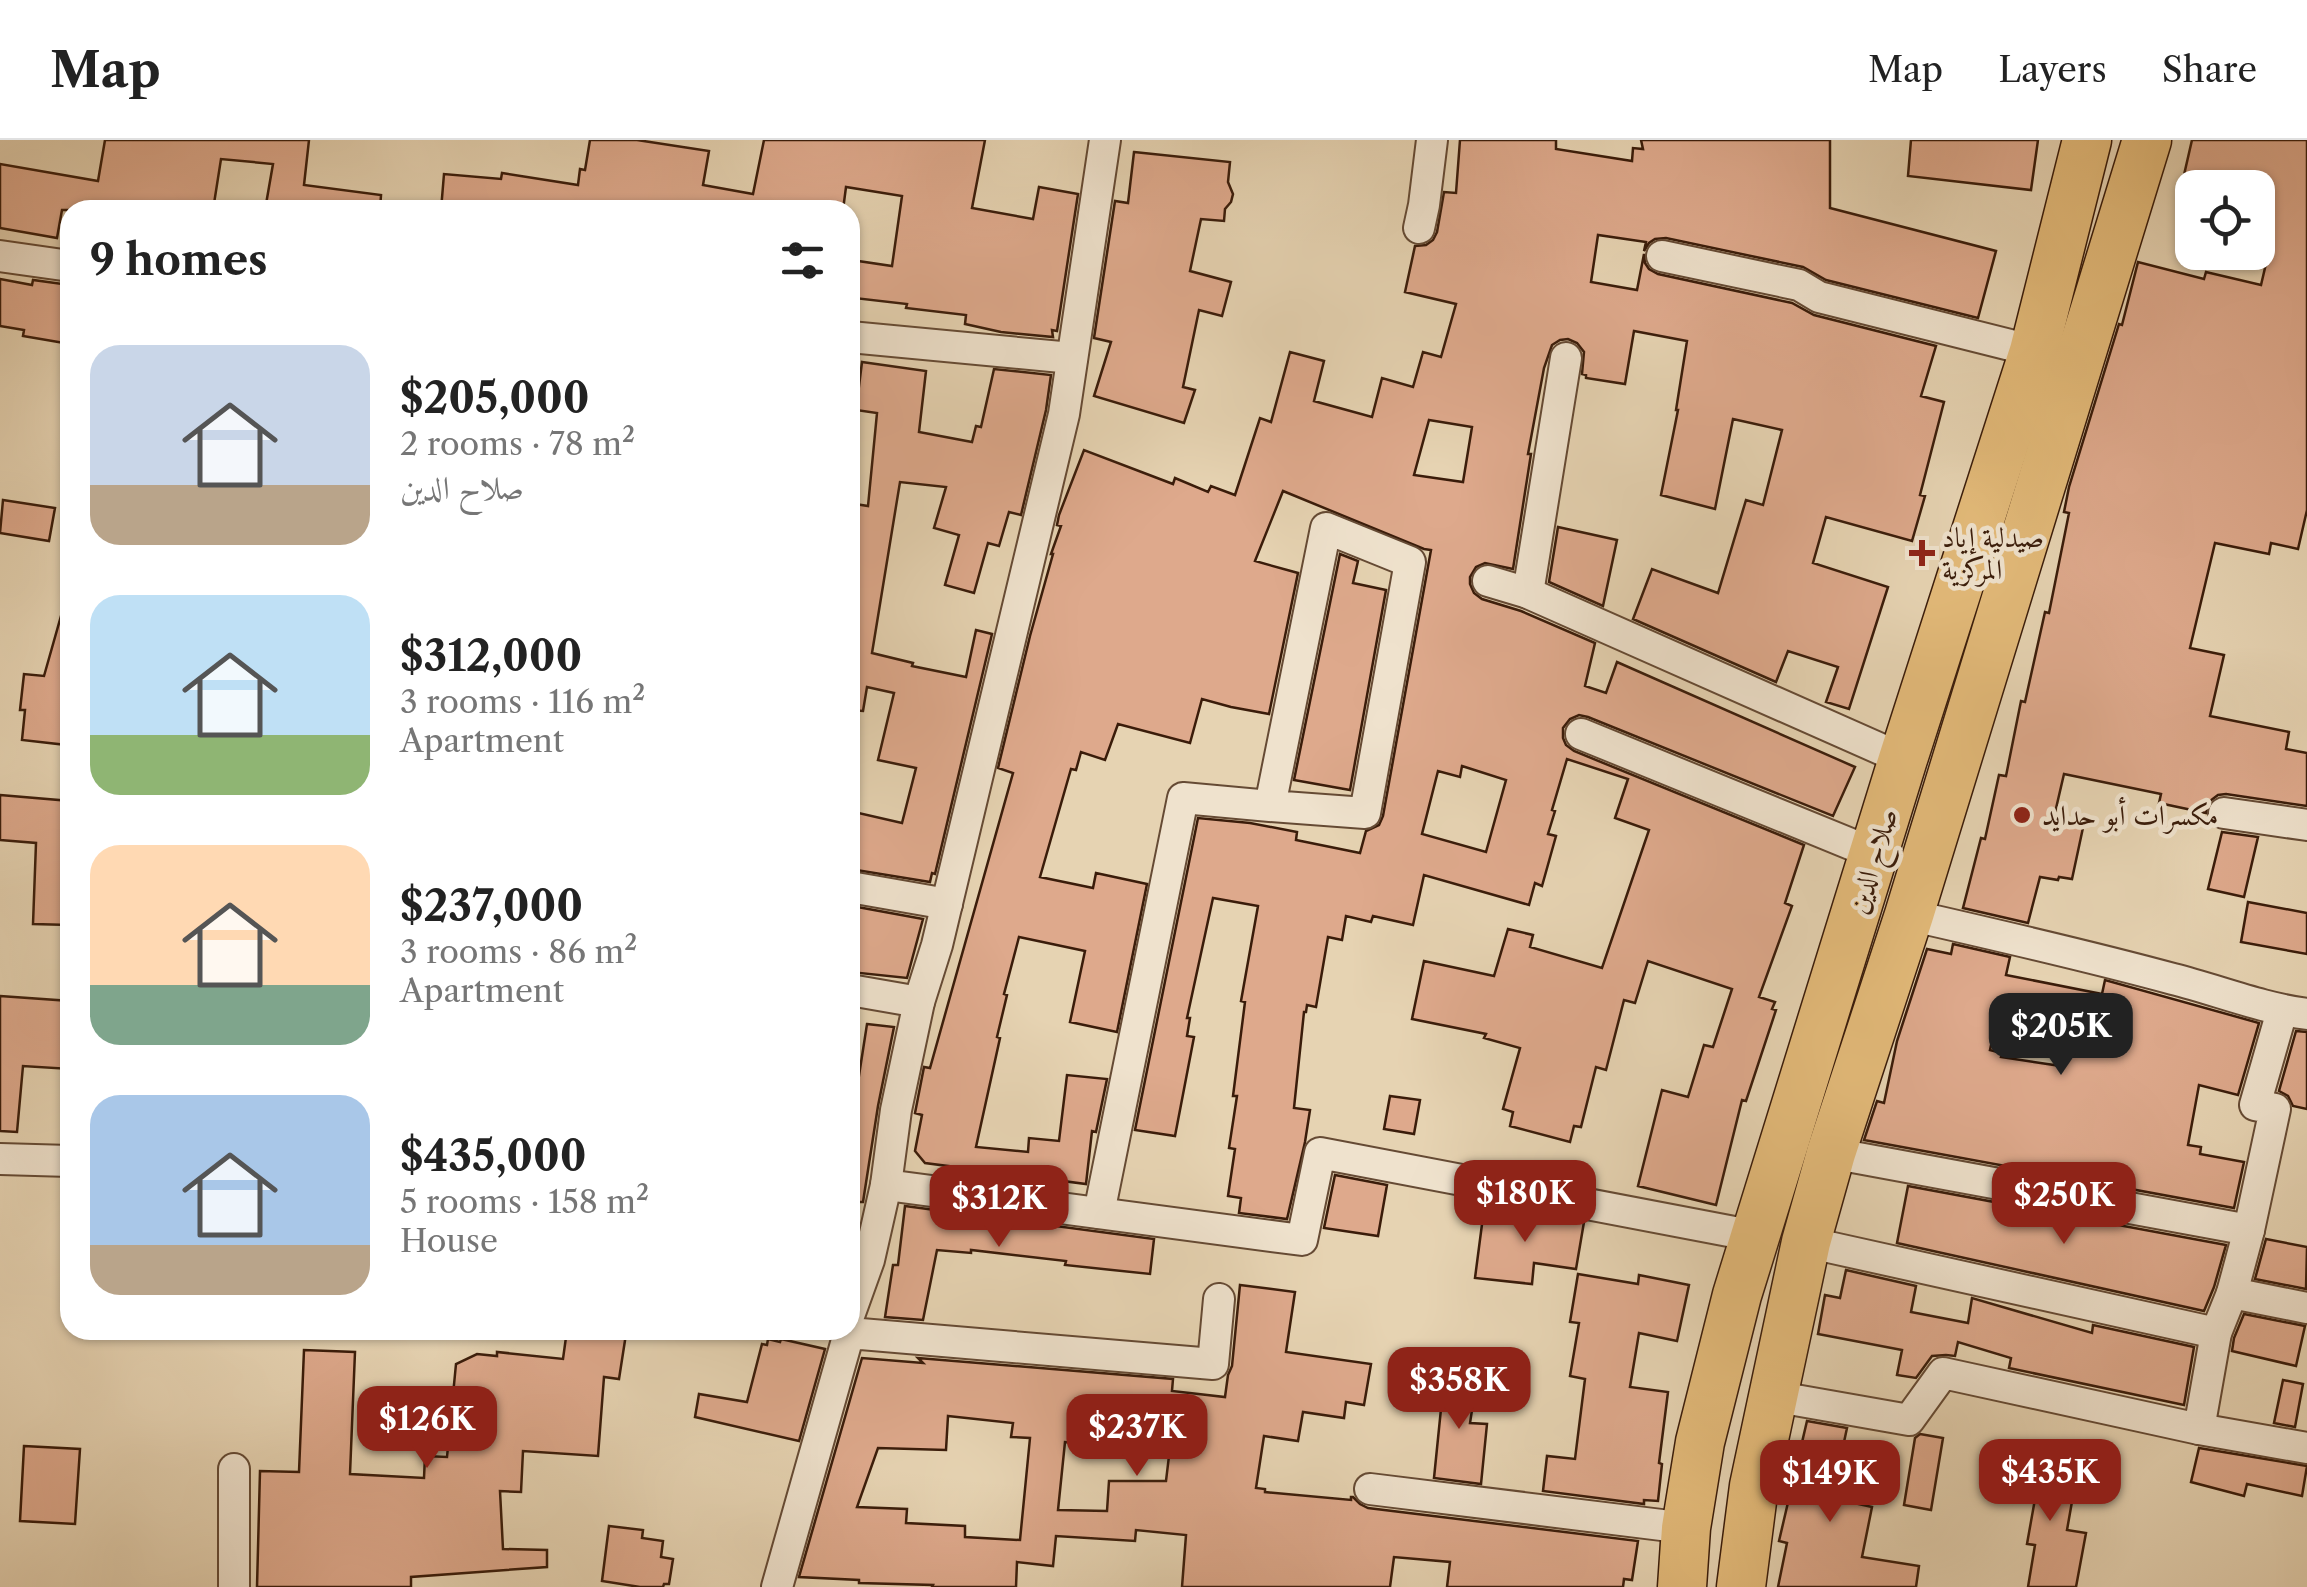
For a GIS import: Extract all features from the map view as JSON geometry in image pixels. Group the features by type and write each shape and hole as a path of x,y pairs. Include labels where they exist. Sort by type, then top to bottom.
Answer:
{"highway":[{"name":"صلاح الدين","path":"1682,1587 1686,1528 1700,1442 1737,1295 2034,351 2087,140"},
{"name":"صلاح الدين","path":"1740,1587 1772,1396 1806,1242 1831,1153 1914,899 2147,140"},
{"path":"1877,846 1915,853 1914,899"}],"street":[{"path":"860,1290 886,1185 896,1110 919,1002 937,946 1064,414 1105,140"},
{"path":"1419,228 1432,140"},
{"path":"0,256 60,265"},
{"path":"1662,256 1799,285 1819,297 2034,351"},
{"path":"860,339 1072,358"},
{"path":"1528,593 1566,358"},
{"path":"1099,1213 1183,798 1270,806 1365,813 1410,562 1326,528 1270,806"},
{"path":"1488,581 1528,593 1903,759"},
{"path":"1581,734 1877,846"},
{"path":"2224,813 2307,825"},
{"path":"860,889 947,904"},
{"path":"1914,899 2045,945 2295,1012 2256,1106 2274,1109 2232,1293 2216,1334 2199,1430"},
{"path":"860,992 919,1002"},
{"path":"886,1185 1302,1240 1320,1153 1754,1236"},
{"path":"1831,1153 2248,1230"},
{"path":"0,1159 60,1161"},
{"path":"1806,1242 2216,1334"},
{"path":"2232,1293 2307,1308"},
{"path":"860,1327 1213,1364 1219,1299"},
{"path":"777,1587 845,1340"},
{"path":"1772,1396 1909,1420 1943,1373 2199,1430 2307,1448"},
{"path":"234,1469 234,1587"},
{"path":"1370,1489 1686,1528"}],"building":[{"path":"105,140 309,140 304,185 381,195 381,200 267,200 273,164 221,159 215,200 60,200 57,238 0,228 0,164 98,181"},
{"path":"590,140 637,140 709,151 703,185 753,194 764,140 985,140 972,208 1033,219 1039,187 1078,194 1057,331 1052,330 1053,337 1001,332 965,324 966,315 860,299 860,261 892,266 902,196 846,187 844,200 442,200 444,174 501,179 502,173 578,185 580,169 585,170"},
{"path":"1460,140 1556,140 1556,149 1632,161 1633,148 1643,149 1641,140 1830,140 1830,208 1996,251 1978,318 1826,280 1803,267 1666,238 1655,239 1644,251 1646,242 1598,235 1591,282 1637,290 1644,254 1649,269 1658,274 1792,303 1814,315 1936,346 1921,396 1944,402 1912,541 1826,517 1813,563 1888,587 1849,709 1826,702 1838,667 1788,651 1776,682 1633,619 1652,569 1718,593 1746,500 1763,505 1782,430 1733,419 1715,509 1661,495 1687,341 1634,331 1625,384 1586,378 1582,374 1584,352 1577,343 1568,339 1552,345 1528,454 1513,569 1485,563 1476,567 1470,577 1474,593 1482,599 1595,643 1585,686 1606,693 1617,662 1855,767 1833,816 1588,717 1579,715 1563,728 1566,745 1574,751 1804,845 1785,903 1792,906 1759,997 1775,1002 1772,1009 1776,1010 1746,1101 1742,1100 1716,1205 1638,1186 1662,1090 1688,1097 1704,1045 1713,1047 1732,989 1648,961 1635,1003 1624,1000 1606,1070 1596,1067 1581,1127 1574,1126 1570,1142 1510,1126 1513,1112 1503,1109 1520,1048 1484,1038 1486,1034 1412,1019 1424,961 1494,976 1508,929 1533,935 1530,947 1602,968 1649,830 1615,818 1628,779 1567,759 1548,834 1556,836 1542,886 1535,883 1529,905 1424,875 1413,925 1373,916 1371,922 1346,916 1342,940 1328,937 1316,1007 1307,1005 1304,1012 1294,1108 1310,1110 1287,1219 1239,1213 1241,1198 1228,1196 1235,1149 1229,1148 1237,1096 1233,1096 1245,1002 1241,1001 1258,906 1213,898 1187,1018 1187,1036 1194,1037 1175,1136 1135,1130 1198,818 1297,832 1296,840 1360,853 1366,831 1379,825 1383,816 1431,550 1283,491 1255,561 1298,573 1269,714 1202,699 1190,743 1118,724 1105,760 1081,752 1076,770 1071,769 1040,877 1093,888 1096,873 1147,884 1117,1032 1070,1022 1085,951 1019,937 1004,994 1007,995 997,1037 1000,1038 976,1147 1028,1152 1029,1138 1059,1141 1067,1075 1107,1079 1096,1132 1092,1131 1086,1184 925,1163 915,1151 922,1115 915,1113 924,1067 930,1068 1013,773 998,768 1061,526 1057,525 1059,515 1084,450 1173,484 1175,478 1208,492 1211,486 1235,495 1260,418 1271,422 1290,352 1324,361 1314,401 1372,417 1382,378 1413,387 1423,352 1441,357 1456,304 1405,292 1415,246 1433,240 1444,192 1456,193","holes":["1429,420 1472,427 1463,482 1414,475","1462,766 1506,780 1486,852 1422,834 1438,771 1460,777"]},
{"path":"1911,140 2038,140 2031,190 1908,176"},
{"path":"2192,140 2307,140 2307,510 2298,549 2271,543 2269,554 2215,543 2190,648 2224,655 2210,716 2289,732 2286,749 2307,753 2307,806 2226,794 2210,801 2206,813 2159,803 2161,794 2064,774 2054,817 2084,823 2072,879 2040,877 2028,923 1963,908 1981,838 1985,839 1999,775 2006,776 2021,701 2025,702 2045,612 2049,613 2069,513 2064,512 2069,487 2119,324 2122,325 2138,262 2204,279 2206,272 2261,285 2265,270 2275,270 2275,170 2185,170"},
{"path":"1134,152 1230,162 1231,202 1225,209 1224,221 1201,219 1190,271 1231,282 1222,316 1199,310 1183,387 1195,390 1184,423 1094,396 1111,342 1094,338 1115,201 1128,203"},
{"path":"0,279 32,285 33,280 60,284 60,342 23,336 24,330 0,326"},
{"path":"862,362 926,371 919,432 972,442 976,426 981,427 994,369 1051,375 1021,515 1009,512 999,546 988,543 974,593 945,585 959,535 934,528 946,487 900,482 872,653 966,677 976,630 992,634 930,882 860,871 860,813 902,823 916,768 878,760 894,693 867,687 860,711 860,505 868,506 877,413 860,411"},
{"path":"3,500 55,508 49,541 0,533"},
{"path":"1558,527 1617,540 1603,606 1549,582"},
{"path":"1340,554 1358,561 1353,583 1386,590 1350,790 1294,780"},
{"path":"60,620 60,744 22,740 24,674 44,676"},
{"path":"0,795 60,800 60,925 33,924 36,843 0,840"},
{"path":"2222,832 2258,837 2244,897 2208,889"},
{"path":"2248,902 2307,913 2307,954 2241,942"},
{"path":"860,907 923,919 907,978 860,973"},
{"path":"1953,944 2010,957 2006,975 2102,994 2105,980 2259,1023 2238,1095 2199,1085 2188,1145 2201,1147 2200,1154 2244,1162 2234,1208 1864,1140 1877,1101 1884,1103 1897,1041 1927,949 1951,954","holes":["2000,1003 2070,1018 2061,1066 2001,1057 2002,1053 1990,1050"]},
{"path":"0,996 60,1000 60,1068 23,1066 17,1132 0,1131"},
{"path":"867,1024 894,1027 863,1202 860,1202 860,1069"},
{"path":"2296,1031 2307,1032 2307,1109 2293,1106 2288,1096 2279,1091"},
{"path":"1390,1096 1420,1100 1414,1134 1384,1129"},
{"path":"1335,1175 1387,1185 1378,1236 1324,1228"},
{"path":"1908,1186 2226,1245 2204,1311 1897,1243"},
{"path":"905,1206 1154,1239 1150,1274 971,1250 937,1250 923,1320 885,1317 893,1265 898,1265"},
{"path":"1484,1209 1526,1211 1584,1222 1576,1269 1534,1263 1532,1284 1475,1278"},
{"path":"2266,1239 2307,1247 2306,1289 2255,1279"},
{"path":"1846,1270 1916,1286 1911,1312 1968,1323 1972,1298 2092,1333 2093,1325 2194,1347 2184,1405 2009,1368 2011,1358 1958,1342 1955,1356 1932,1356 1916,1378 1897,1375 1902,1350 1818,1334 1825,1295 1840,1298"},
{"path":"1578,1274 1638,1284 1639,1275 1689,1285 1677,1341 1639,1333 1630,1387 1668,1392 1658,1501 1644,1500 1644,1504 1543,1491 1547,1456 1575,1459 1585,1379 1570,1376 1579,1323 1570,1322"},
{"path":"1240,1285 1295,1292 1286,1352 1371,1364 1364,1405 1346,1402 1344,1418 1303,1412 1298,1441 1264,1436 1256,1488 1351,1500 1353,1497 1368,1508 1638,1541 1632,1580 1624,1579 1623,1587 1447,1587 1450,1562 1394,1557 1390,1587 1182,1587 1186,1535 1136,1530 1135,1541 1056,1536 1053,1566 1017,1562 1016,1587 932,1587 799,1577 862,1358 923,1363 918,1358 1173,1379 1172,1391 1225,1397","holes":["948,1416 1013,1423 1011,1437 1030,1438 1020,1540 965,1537 965,1526 906,1523 907,1509 857,1507 878,1448 946,1450","1103,1426 1172,1431 1166,1481 1109,1481 1107,1511 1058,1510 1065,1442 1101,1445"]},
{"path":"2244,1314 2305,1326 2296,1366 2232,1351"},
{"path":"566,1340 625,1340 619,1379 604,1377 598,1456 523,1451 521,1492 500,1491 503,1549 547,1550 547,1567 411,1577 411,1587 257,1587 260,1471 299,1472 304,1350 355,1352 350,1474 424,1478 425,1456 447,1457 456,1364 477,1354 497,1356 497,1352 563,1359"},
{"path":"768,1340 785,1340 825,1349 799,1441 695,1417 699,1394 747,1402 762,1344 767,1345"},
{"path":"1438,1374 1477,1378 1470,1423 1487,1424 1481,1484 1434,1478 1442,1399 1434,1398"},
{"path":"2283,1380 2303,1384 2295,1427 2274,1423"},
{"path":"1807,1421 1847,1428 1832,1498 1872,1507 1862,1557 1919,1566 1916,1587 1778,1587 1787,1543 1779,1541"},
{"path":"1920,1434 1943,1438 1931,1510 1904,1505 1915,1438"},
{"path":"24,1446 80,1449 75,1524 20,1521"},
{"path":"2012,1448 2043,1453 2040,1473 2076,1479 2067,1530 2086,1533 2076,1587 2028,1587 2035,1545 2027,1544 2038,1482 2007,1477"},
{"path":"2199,1448 2307,1466 2302,1496 2247,1484 2244,1496 2191,1482"},
{"path":"609,1526 643,1530 642,1538 663,1541 661,1557 673,1559 669,1584 640,1587 602,1581"}],"place":[{"name":"صيدلية إياد المركزية","path":"1922,553"},
{"name":"مكسرات أبو حدايد","path":"2022,815"}]}
